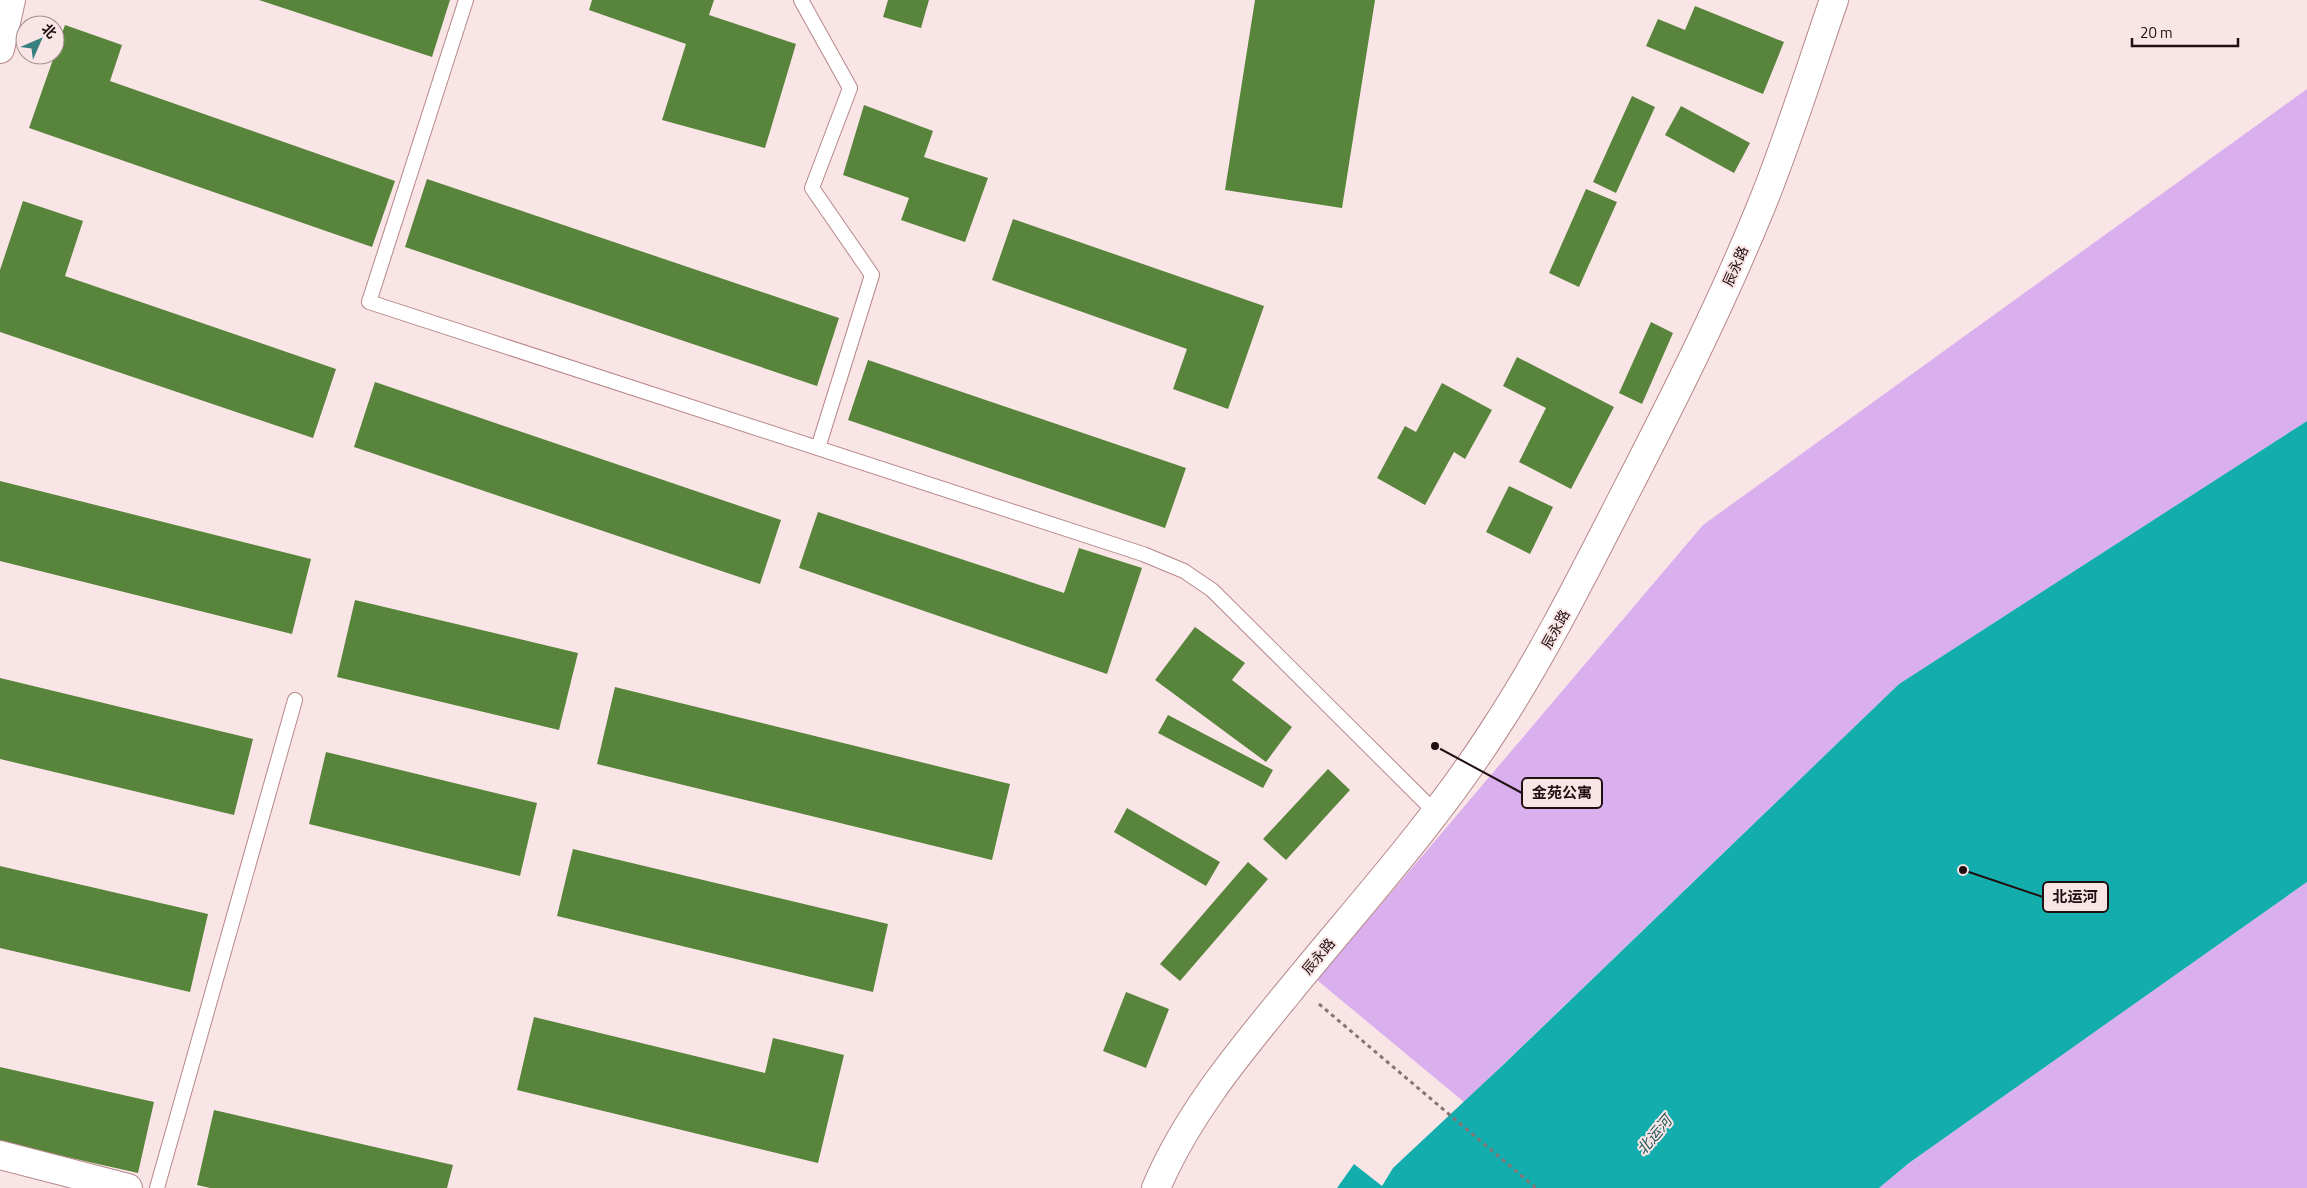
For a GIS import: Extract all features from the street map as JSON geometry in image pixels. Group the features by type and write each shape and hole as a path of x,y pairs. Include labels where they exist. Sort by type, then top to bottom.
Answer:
{"main road":[{"path":"0,49 11,0"},
{"name":"辰永路","path":"1144,1188 1169,1136 1220,1060 1432,809 1545,626 1686,342 1750,198 1821,0"},
{"name":"辰永路","path":"1156,1188 1168,1160 1190,1120 1224,1072 1492,734 1553,634 1671,404 1760,207 1834,0"},
{"path":"0,1154 128,1188"}],"lane":[{"path":"466,0 369,302 1134,551 1184,571 1212,590 1432,809"},
{"path":"801,0 850,88 812,188 872,275 818,448"},
{"path":"157,1188 295,700"}],"path":[{"path":"1295,984 1536,1188"}],"shaded area":[{"path":"2307,89 2307,421 1899,684 1464,1102 1317,980 1703,525"},
{"path":"2307,882 2307,1188 1879,1188 1909,1163"}],"water":[{"path":"2307,421 2307,882 1909,1163 1879,1188 1337,1188 1354,1164 1382,1186 1393,1168 1504,1064 1899,684"}],"building":[{"path":"259,0 450,0 432,57"},
{"path":"592,0 714,0 709,15 796,44 765,148 662,120 686,44 589,10"},
{"path":"888,0 929,0 921,28 883,17"},
{"path":"1255,0 1375,0 1342,208 1225,190"},
{"path":"1695,6 1784,42 1763,94 1646,46 1658,19 1685,30"},
{"path":"65,25 122,45 110,81 395,181 372,247 29,128 51,65 65,65"},
{"path":"1632,96 1655,107 1616,193 1593,182"},
{"path":"864,105 933,131 924,157 988,178 965,242 901,220 909,198 843,175"},
{"path":"1681,106 1750,143 1734,173 1665,135"},
{"path":"427,179 839,318 817,386 405,247"},
{"path":"1586,189 1617,202 1579,287 1549,273"},
{"path":"23,201 83,221 65,276 336,369 313,438 0,332 0,270"},
{"path":"1013,219 1264,306 1228,409 1173,389 1187,349 992,280"},
{"path":"1651,322 1673,333 1642,404 1619,393"},
{"path":"1517,357 1614,407 1571,489 1519,462 1546,408 1503,386"},
{"path":"868,360 1186,468 1165,528 848,420"},
{"path":"375,382 781,520 760,584 354,447"},
{"path":"1442,383 1492,410 1465,459 1454,452 1425,505 1377,478 1405,426 1416,432"},
{"path":"0,481 311,559 292,634 0,561"},
{"path":"1509,486 1553,507 1530,554 1486,532"},
{"path":"818,512 1064,593 1079,548 1142,568 1107,674 799,568"},
{"path":"355,600 578,653 559,730 337,677"},
{"path":"1195,627 1245,663 1232,680 1292,727 1266,762 1155,680"},
{"path":"0,678 253,739 234,815 0,759"},
{"path":"615,687 1010,784 992,860 597,764"},
{"path":"1168,715 1273,770 1263,788 1158,733"},
{"path":"326,752 537,803 520,876 309,824"},
{"path":"1328,769 1350,790 1286,860 1263,839"},
{"path":"1127,808 1220,862 1206,886 1114,832"},
{"path":"573,849 888,924 873,992 557,916"},
{"path":"1248,862 1268,879 1180,981 1160,964"},
{"path":"0,866 208,914 190,992 0,948"},
{"path":"1126,992 1169,1009 1146,1068 1103,1051"},
{"path":"534,1017 765,1073 773,1038 844,1055 818,1163 517,1090"},
{"path":"0,1067 154,1102 138,1173 0,1142"},
{"path":"214,1110 453,1165 447,1188 210,1188 197,1185"}],"place":[{"name":"金苑公寓","path":"1435,746"},
{"name":"北运河","path":"1963,870"}]}
